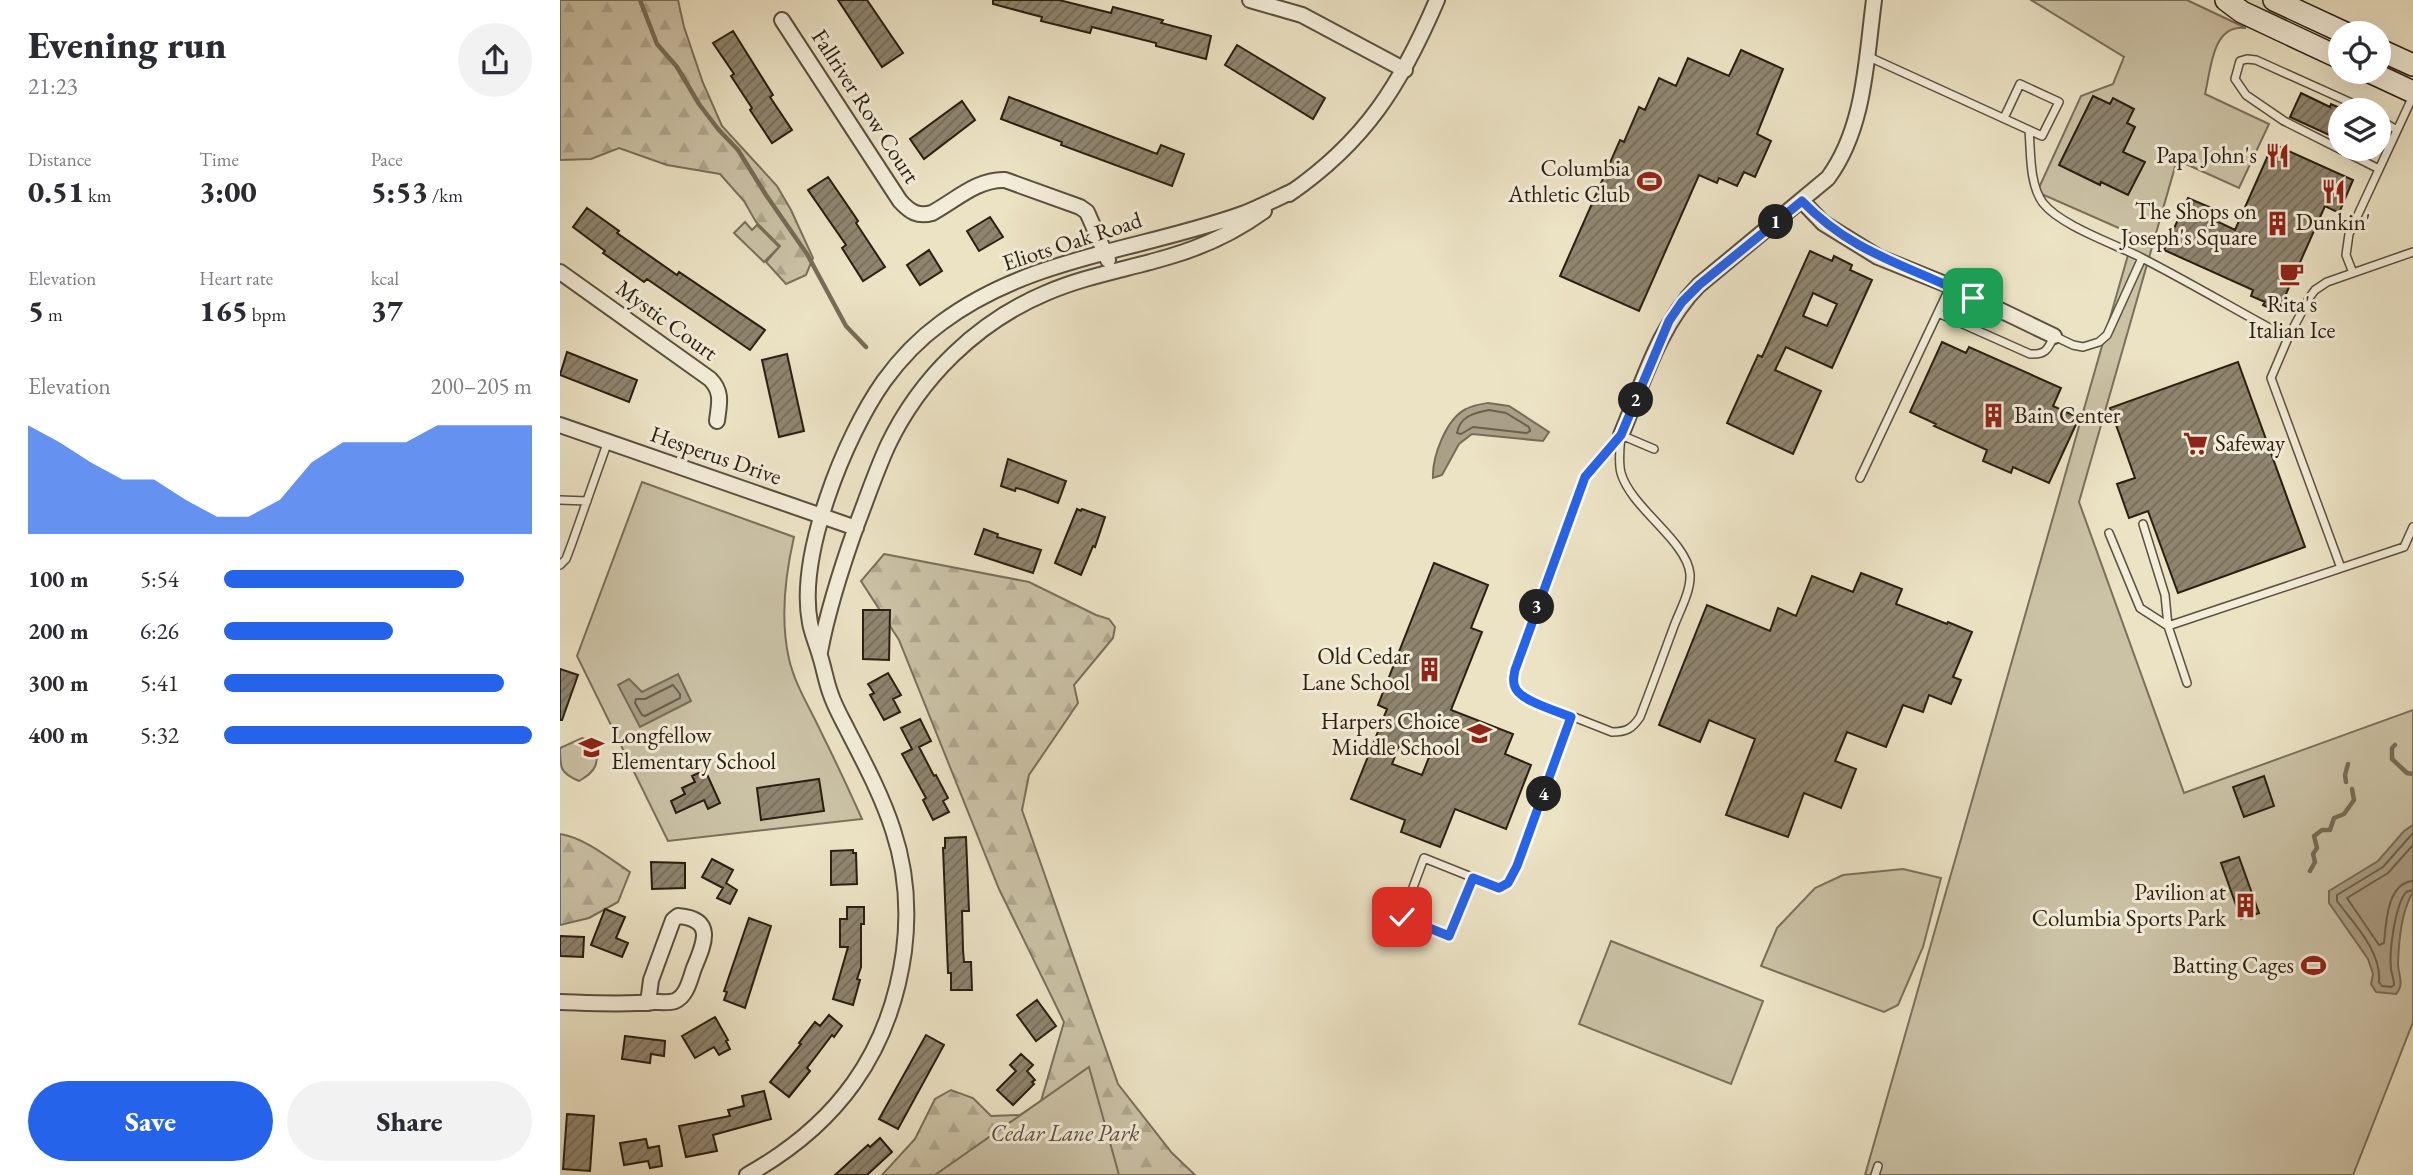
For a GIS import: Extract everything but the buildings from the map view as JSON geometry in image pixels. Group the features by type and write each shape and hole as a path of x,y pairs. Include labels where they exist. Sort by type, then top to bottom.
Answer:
{"main road":[{"path":"2226,0 2242,12 2328,52"},
{"path":"2274,0 2328,25"},
{"path":"2391,55 2413,65"},
{"path":"2391,83 2413,94"}],"street":[{"path":"1250,0 1302,15 1405,70"},
{"name":"Eliots Oak Road","path":"819,653 826,619 856,528 888,446 900,423 933,375 961,347 989,326 1046,293 1209,243 1251,221 1315,176 1355,139 1386,100 1405,70 1437,0"},
{"path":"1621,435 1669,321 1682,302 1828,178 1840,161 1860,105 1874,0"},
{"name":"Fallriver Row Court","path":"782,19 838,109 908,209 923,216 983,182 1005,180 1080,207 1092,219 1112,271"},
{"name":"Eliots Oak Road","path":"747,1175 776,1159 804,1138 845,1096 884,1032 903,959 907,908 894,831 876,786 831,696 810,626 807,605 809,580 822,516 839,467 857,428 885,380 909,350 940,323 971,303 1001,287 1040,272 1246,212 1295,190"},
{"path":"1802,201 1823,223 1878,257 1950,286 2054,336"},
{"name":"Mystic Court","path":"560,272 710,379 718,387 720,395 717,421"},
{"name":"Hesperus Drive","path":"560,425 856,528"},
{"path":"560,1002 648,1003 675,1001 687,990 705,942 701,925 695,919 678,916 673,920 651,980 648,1003"}],"lane":[{"path":"1867,56 2042,136 2059,102 2021,83 2004,118"},
{"path":"2328,143 2274,116 2239,87 2235,79 2236,70 2240,61 2256,60 2340,98"},
{"path":"2353,273 2346,255 2347,242 2413,94"},
{"path":"2391,127 2397,130"},
{"path":"2029,130 2033,173 2043,203 2070,223 2142,258 2288,338"},
{"path":"2363,161 2379,169"},
{"path":"2341,568 2270,378 2288,338 2315,290 2327,282 2413,252"},
{"path":"1938,313 2031,354 2047,351 2054,336 2083,347 2099,342 2107,335 2142,258"},
{"path":"1860,478 1950,286"},
{"path":"1621,435 1654,449"},
{"path":"1621,435 1619,462 1621,474 1630,492 1679,550 1690,572 1689,583 1640,717 1633,727 1624,732 1612,732 1523,697 1513,682 1585,477 1621,435"},
{"path":"560,565 566,559 608,441"},
{"path":"560,500 587,501"},
{"path":"2143,524 2165,595 2168,626 2187,683"},
{"path":"2168,626 2404,547 2413,527"},
{"path":"2109,533 2140,608 2168,626"},
{"path":"1473,878 1449,936 1402,917 1424,858 1499,888 1508,883 1539,810 1571,717"},
{"path":"1875,1175 1878,1166"}],"green space":[{"path":"560,0 678,0 703,83 722,126 777,186 791,210 813,258 806,275 786,284 766,262 780,246 756,222 744,201 720,174 667,165 619,148 591,159 560,160"},
{"path":"2031,0 2187,0 2246,28 2235,28 2220,40 2215,50 2205,94 2269,124 2239,188 2177,160 2079,502 2184,793 2413,710 2413,1022 2353,1175 1865,1175 2132,241 2137,236 2037,192 2081,96 2113,84 2124,57"},
{"path":"745,222 752,230 757,225 779,247 764,262 734,233"},
{"path":"642,482 794,537 785,598 789,659 799,687 862,819 668,841 577,656"},
{"path":"884,554 1029,582 1109,619 1115,627 1113,638 1074,685 1078,703 1029,775 1022,810 1118,1084 1172,1153 1195,1175 882,1175 915,1139 935,1099 951,1090 973,1098 991,1116 1020,1115 1041,1101 1064,1022 999,889 899,640 861,581"},
{"path":"582,738 597,744 597,757 590,774 579,781 562,769 560,748"},
{"path":"560,834 588,844 630,872 618,902 589,918 560,925"},
{"path":"1903,869 1941,878 1923,947 1898,1005 1884,1012 1761,966 1777,928 1815,888 1843,875"},
{"path":"1611,941 1763,1001 1731,1084 1579,1024"},
{"name":"Cedar Lane Park","path":"1089,1067 1119,1175 935,1175"}],"water":[{"path":"1488,403 1509,406 1549,432 1543,441 1472,434 1459,444 1442,475 1433,478 1438,450 1452,421 1469,408"},
{"path":"678,674 691,701 640,727 618,685 629,679 642,692"},
{"path":"2413,825 2413,892 2403,917 2400,936 2400,987 2396,994 2376,992 2371,984 2373,974 2368,959 2329,903 2329,891 2378,861 2404,831"}],"waterway":[{"path":"640,0 657,44 677,67 718,129 738,150 807,254 846,326 866,347"},
{"path":"2395,745 2392,748 2392,759 2407,773 2413,774"},
{"path":"2346,782 2348,764"},
{"path":"2310,871 2315,862 2313,854 2317,848 2314,836 2322,830 2330,830 2334,818 2344,814 2354,800 2352,789"}],"place":[{"name":"Papa John's","path":"2277,155"},
{"name":"Columbia Athletic Club","path":"1650,181"},
{"name":"Dunkin'","path":"2333,192"},
{"name":"The Shops on Joseph's Square","path":"2277,224"},
{"name":"Rita's Italian Ice","path":"2292,274"},
{"name":"Bain Center","path":"1994,415"},
{"name":"Safeway","path":"2195,443"},
{"name":"Old Cedar Lane School","path":"1430,669"},
{"name":"Harpers Choice Middle School","path":"1480,734"},
{"name":"Longfellow Elementary School","path":"591,748"},
{"name":"Pavilion at Columbia Sports Park","path":"2246,905"},
{"name":"Batting Cages","path":"2314,965"}],"route":[{"path":"1402,917 1449,936 1473,878 1499,888 1508,883 1517,866 1571,717 1523,697 1513,682 1515,670 1585,477 1621,435 1669,321 1682,302 1802,201 1823,223 1878,257 1973,298"}]}
